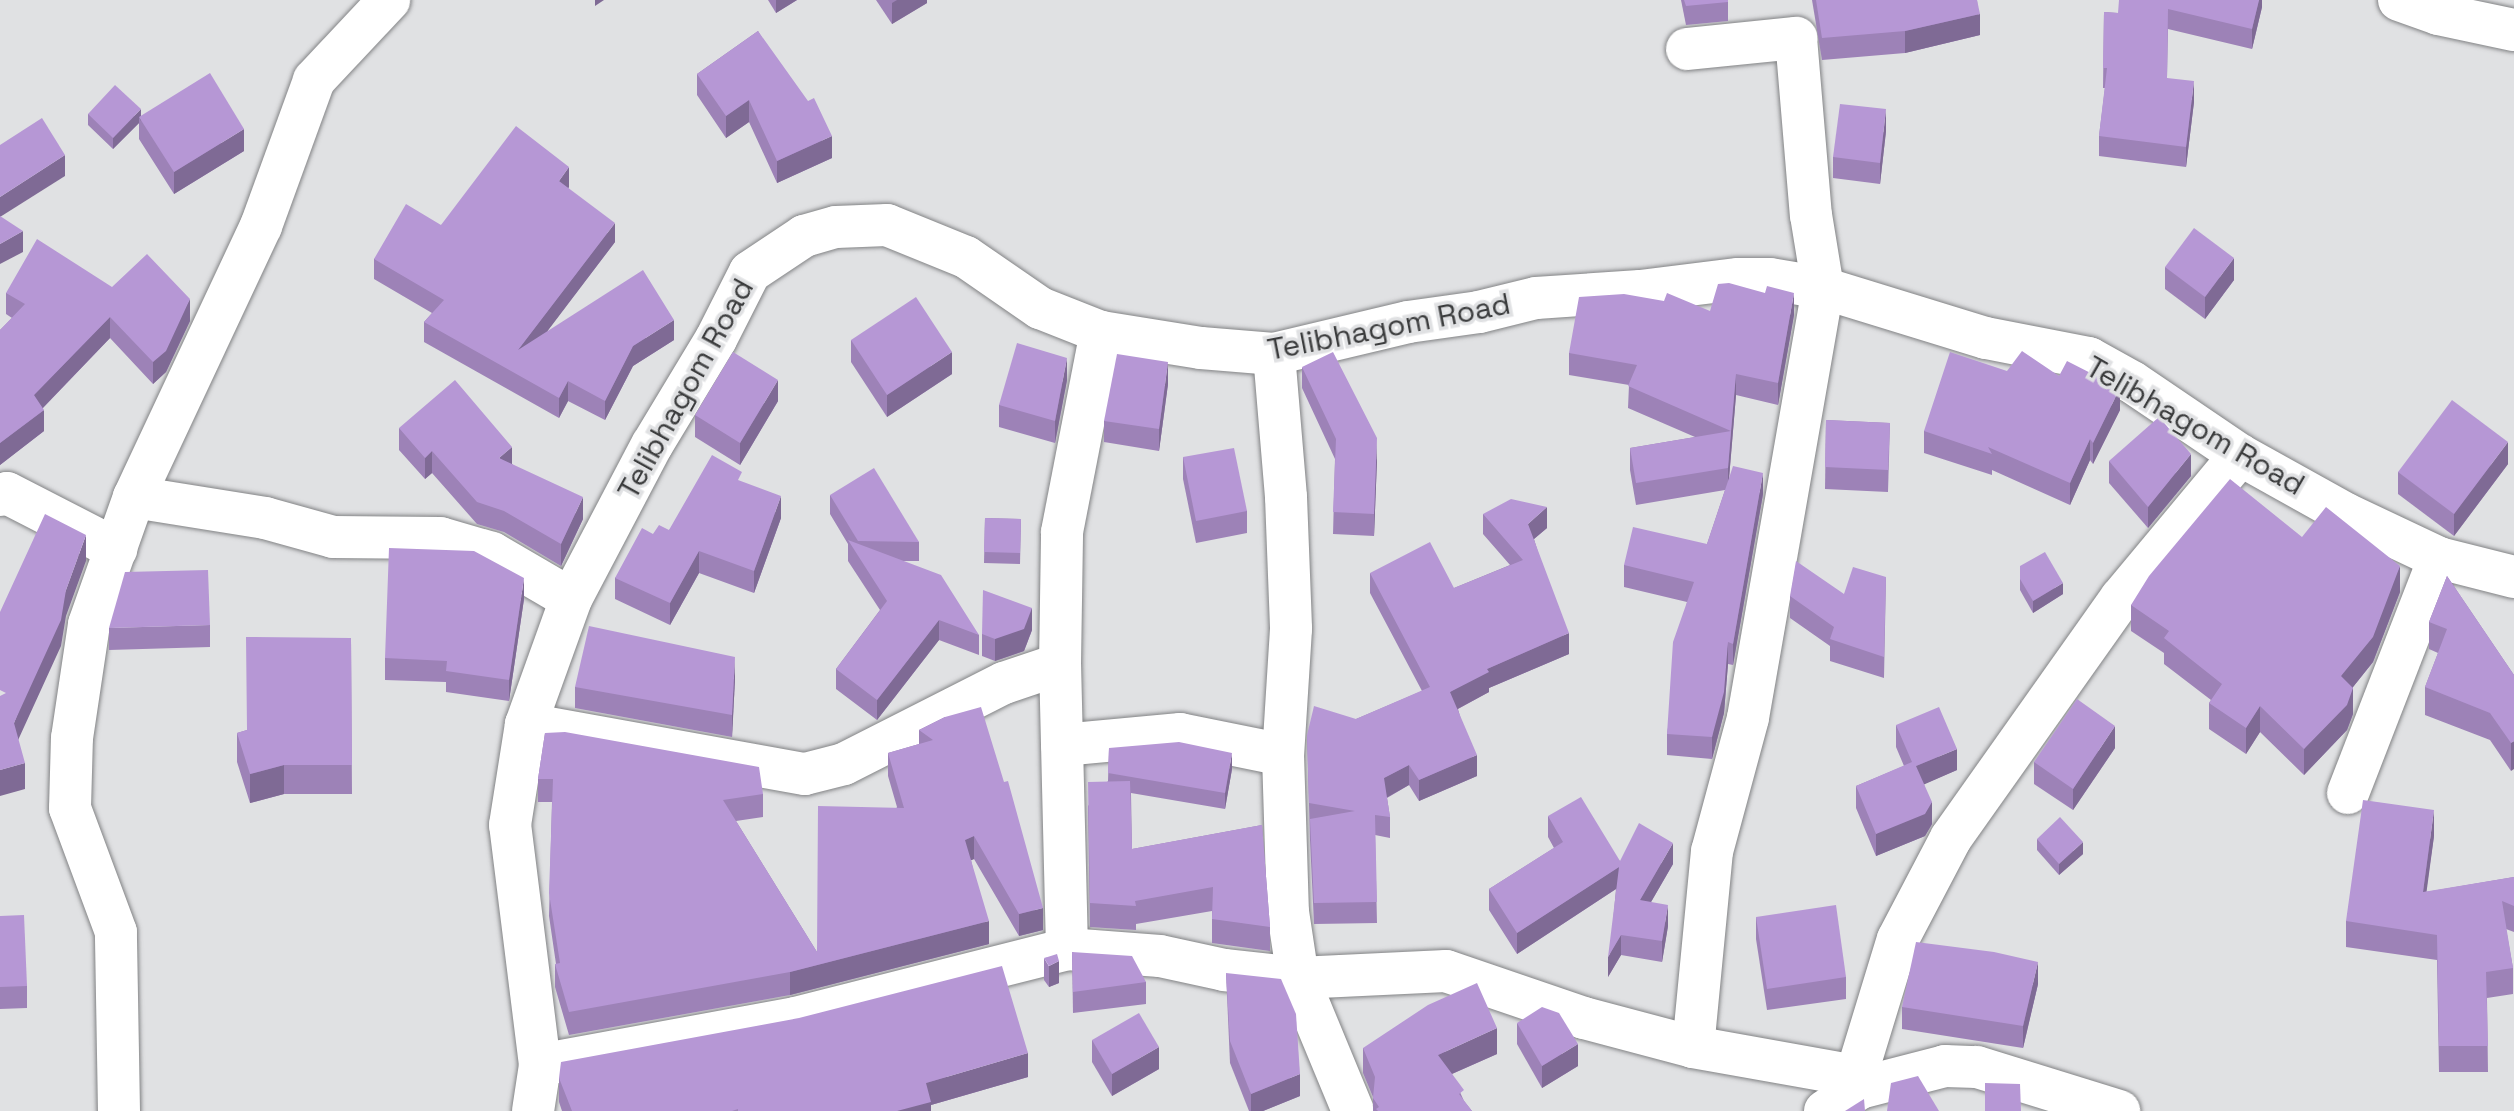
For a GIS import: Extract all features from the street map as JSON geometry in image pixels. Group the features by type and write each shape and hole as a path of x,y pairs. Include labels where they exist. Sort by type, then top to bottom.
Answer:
{"street":[{"path":"119,1111 116,932 70,808 72,738 89,624 134,497 261,226 314,80 389,0"},
{"path":"2399,0 2438,14 2514,30"},
{"path":"1687,49 1796,38 1811,215 1823,288 1748,718 1712,851 1693,1047"},
{"name":"Telibhagom Road","path":"533,1111 540,1065 510,825 526,724 571,599 652,445 716,339 750,272 804,236 836,227 887,225 966,257 1040,308 1101,332 1201,348 1274,354 1408,322 1479,312 1536,298 1640,291 1738,279 1770,279 1823,288 1986,338 2089,358 2132,382 2240,455 2346,514 2439,558 2514,577"},
{"path":"1067,949 1060,664 1062,532 1101,332"},
{"path":"1274,354 1286,497 1291,629 1283,755 1288,912 1298,978 1353,1111"},
{"path":"1825,1111 1858,1082 1898,939 1951,838 2121,598 2240,455"},
{"path":"0,495 7,493 116,549"},
{"path":"134,497 265,518 333,537 440,538 492,553 571,599"},
{"path":"2348,793 2439,558"},
{"path":"526,724 805,774 844,764 1004,683 1060,664"},
{"path":"1062,745 1180,734 1283,755"},
{"path":"540,1065 795,1018 1067,949 1160,956 1224,970 1298,978 1446,971 1584,1018 1693,1047 1858,1082 1945,1066 1977,1067 2104,1109"}],"building":[{"path":"1684,0 1728,0 1728,2 1686,6"},
{"path":"1816,0 1977,0 1980,14 1905,31 1822,38"},
{"path":"2119,0 2259,0 2252,29 2168,9 2167,78 2194,81 2186,147 2099,136 2107,68 2103,68 2104,12 2118,13"},
{"path":"758,31 808,101 814,98 832,136 777,161 749,100 726,116 697,74"},
{"path":"210,73 244,129 174,172 139,117"},
{"path":"115,85 141,109 113,138 88,114"},
{"path":"1840,104 1886,109 1880,163 1833,157"},
{"path":"42,118 65,155 0,197 0,145"},
{"path":"516,126 569,167 559,181 615,223 518,350 643,270 674,320 633,346 605,401 568,381 559,398 424,322 444,300 374,259 406,204 441,225"},
{"path":"0,216 23,231 0,244"},
{"path":"2194,228 2234,258 2205,297 2165,267"},
{"path":"37,239 112,287 147,254 190,299 166,351 153,362 110,317 34,395 44,410 0,443 0,330 25,304 6,293"},
{"path":"1729,283 1765,293 1767,286 1794,293 1778,383 1736,374 1731,431 1628,386 1637,365 1569,353 1579,297 1624,294 1664,301 1667,293 1710,311 1718,284"},
{"path":"916,297 952,352 887,395 851,340"},
{"path":"1017,343 1067,358 1055,421 999,405"},
{"path":"2022,351 2059,376 2067,361 2120,388 2093,443 2090,439 2070,483 1988,447 1992,454 1924,431 1950,352 2007,371"},
{"path":"733,352 778,380 740,443 695,415"},
{"path":"1333,352 1377,438 1374,514 1333,512 1336,439 1302,367"},
{"path":"1117,354 1168,362 1159,429 1104,421"},
{"path":"455,380 512,447 499,458 583,497 561,544 504,511 477,502 432,451 425,458 399,428"},
{"path":"2452,400 2508,442 2454,514 2398,472"},
{"path":"2159,417 2191,454 2148,507 2109,461"},
{"path":"1826,420 1890,423 1888,470 1825,467"},
{"path":"1731,431 1728,468 1636,483 1630,448"},
{"path":"1234,448 1247,511 1196,521 1183,457"},
{"path":"712,455 742,472 738,480 781,496 754,571 699,551 670,603 615,578 642,528 653,534 659,525 669,530"},
{"path":"1733,466 1763,473 1733,644 1728,642 1724,692 1712,737 1667,734 1673,642 1694,582 1624,565 1633,527 1707,544"},
{"path":"874,468 919,542 858,541 830,495"},
{"path":"2230,479 2302,537 2326,507 2400,566 2373,637 2341,676 2353,688 2347,705 2304,749 2260,706 2246,728 2209,703 2222,684 2164,638 2169,631 2131,605 2149,576"},
{"path":"1511,499 1547,507 1528,524 1569,633 1487,669 1489,672 1450,692 1477,755 1419,780 1409,765 1384,778 1390,817 1375,815 1377,902 1314,903 1310,819 1355,811 1309,803 1307,735 1314,706 1356,719 1430,687 1370,573 1430,542 1454,588 1523,560 1483,514"},
{"path":"45,514 86,535 66,590 61,620 14,723 25,763 0,770 0,696 6,693 0,690 0,612"},
{"path":"985,518 1021,519 1020,553 984,552"},
{"path":"848,540 941,575 979,635 939,620 877,700 836,669 887,601"},
{"path":"389,548 474,551 524,578 509,680 446,671 447,661 385,658"},
{"path":"2045,552 2063,583 2033,601 2020,579 2020,566"},
{"path":"1796,561 1844,594 1853,567 1886,577 1884,657 1830,639 1834,627 1790,596"},
{"path":"208,570 210,625 109,628 125,572"},
{"path":"2447,576 2514,675 2514,741 2511,743 2490,713 2425,687 2447,629 2429,622"},
{"path":"983,590 1032,608 1024,629 995,639 982,634"},
{"path":"589,626 735,657 732,715 575,687"},
{"path":"246,637 351,638 352,765 284,765 250,774 237,733 247,730"},
{"path":"2077,699 2115,726 2073,789 2034,762"},
{"path":"981,707 1004,782 1008,781 1043,908 1019,914 974,836 965,840 989,921 790,972 569,1012 555,964 560,963 549,893 553,779 538,779 545,733 565,732 759,767 763,794 723,800 817,952 818,806 904,808 888,753 933,740 919,730 945,717"},
{"path":"1939,707 1957,749 1916,766 1932,802 1925,814 1876,834 1856,786 1912,762 1896,725"},
{"path":"1179,742 1232,753 1225,793 1108,773 1109,748"},
{"path":"1130,781 1132,849 1262,825 1270,927 1212,919 1213,887 1135,901 1136,906 1090,903 1088,782"},
{"path":"1581,797 1620,861 1639,823 1673,843 1640,900 1668,905 1662,941 1621,935 1608,957 1619,867 1517,933 1489,889 1563,842 1548,816"},
{"path":"2363,800 2434,810 2423,892 2514,877 2514,906 2502,901 2513,968 2486,972 2488,1046 2439,1046 2437,935 2346,921"},
{"path":"2060,817 2083,842 2059,864 2037,839"},
{"path":"1836,905 1846,977 1767,989 1756,917"},
{"path":"24,915 27,986 0,987 0,916"},
{"path":"1916,942 1994,952 2038,962 2023,1026 1902,1007"},
{"path":"1072,952 1132,956 1146,982 1073,992"},
{"path":"1057,954 1059,961 1049,966 1044,958"},
{"path":"1002,966 1028,1053 926,1083 931,1102 897,1111 572,1111 559,1078 561,1062 799,1018"},
{"path":"1226,973 1281,979 1296,1014 1300,1074 1251,1094 1230,1041"},
{"path":"1477,983 1497,1028 1438,1055 1464,1090 1459,1094 1472,1111 1378,1111 1373,1098 1375,1077 1363,1048 1428,1005"},
{"path":"1542,1007 1559,1013 1578,1044 1542,1066 1517,1023"},
{"path":"1139,1013 1159,1047 1112,1074 1092,1040"},
{"path":"1918,1076 1939,1111 1887,1111 1891,1083"},
{"path":"1985,1083 2020,1084 2021,1111 1985,1111"},
{"path":"1864,1099 1865,1111 1845,1111"}]}
